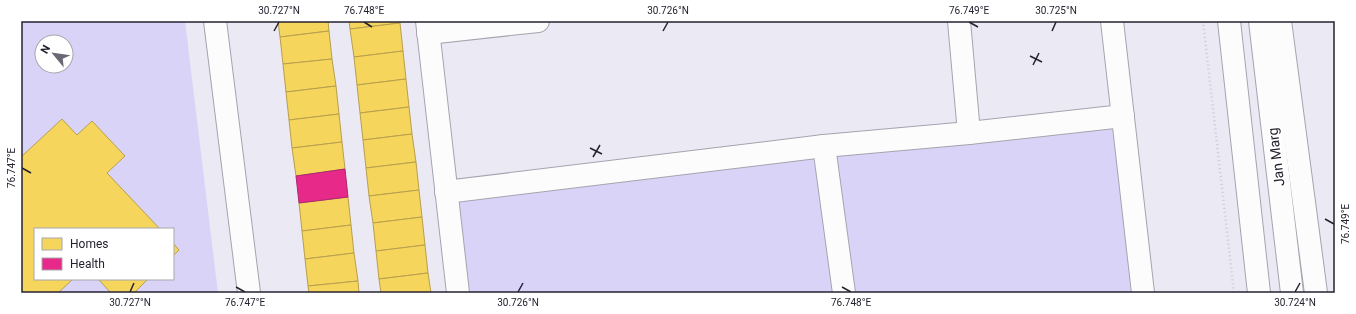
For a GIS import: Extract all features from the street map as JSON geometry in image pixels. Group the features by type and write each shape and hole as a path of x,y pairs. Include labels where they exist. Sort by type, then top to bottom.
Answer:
{"street":[{"path":"215,21 249,293"},
{"path":"458,293 427,27 538,21"},
{"path":"960,21 969,134"},
{"path":"1112,21 1143,293"},
{"path":"1229,21 1259,293"},
{"name":"Jan Marg","path":"1260,21 1292,293"},
{"path":"1280,21 1316,293"},
{"path":"446,192 824,146 969,134 1122,116"},
{"path":"824,146 844,293"}],"path":[{"path":"1203,21 1234,293"}],"shaded area":[{"path":"21,21 185,21 218,293 21,293"},
{"path":"1123,116 1143,293 458,293 446,192"}],"building: Homes":[{"path":"278,21 328,21 329,31 280,37"},
{"path":"349,21 400,21 400,23 350,29"},
{"path":"400,23 403,51 354,57 350,29"},
{"path":"329,31 332,59 283,64 280,37"},
{"path":"403,51 406,79 357,85 354,57"},
{"path":"332,59 336,86 286,92 283,64"},
{"path":"406,79 409,107 360,113 357,85"},
{"path":"336,86 339,114 289,120 286,92"},
{"path":"409,107 412,134 363,140 360,113"},
{"path":"339,114 342,142 292,148 289,120"},
{"path":"62,119 77,135 92,121 125,156 107,173 159,228 34,228 34,280 72,280 58,293 21,293 21,157"},
{"path":"412,134 416,162 366,168 363,140"},
{"path":"342,142 345,169 296,176 292,148"},
{"path":"416,162 419,190 369,196 366,168"},
{"path":"419,190 422,217 373,223 369,196"},
{"path":"348,197 351,225 302,231 299,203"},
{"path":"422,217 425,245 376,251 373,223"},
{"path":"351,225 354,253 305,259 302,231"},
{"path":"174,244 179,250 174,255"},
{"path":"425,245 428,273 379,279 376,251"},
{"path":"354,253 358,281 308,286 305,259"},
{"path":"428,273 431,293 381,293 379,279"},
{"path":"99,280 147,280 134,293 111,293"},
{"path":"358,281 359,293 309,293 308,286"}],"building: Health":[{"path":"345,169 348,197 299,203 296,176"}]}
